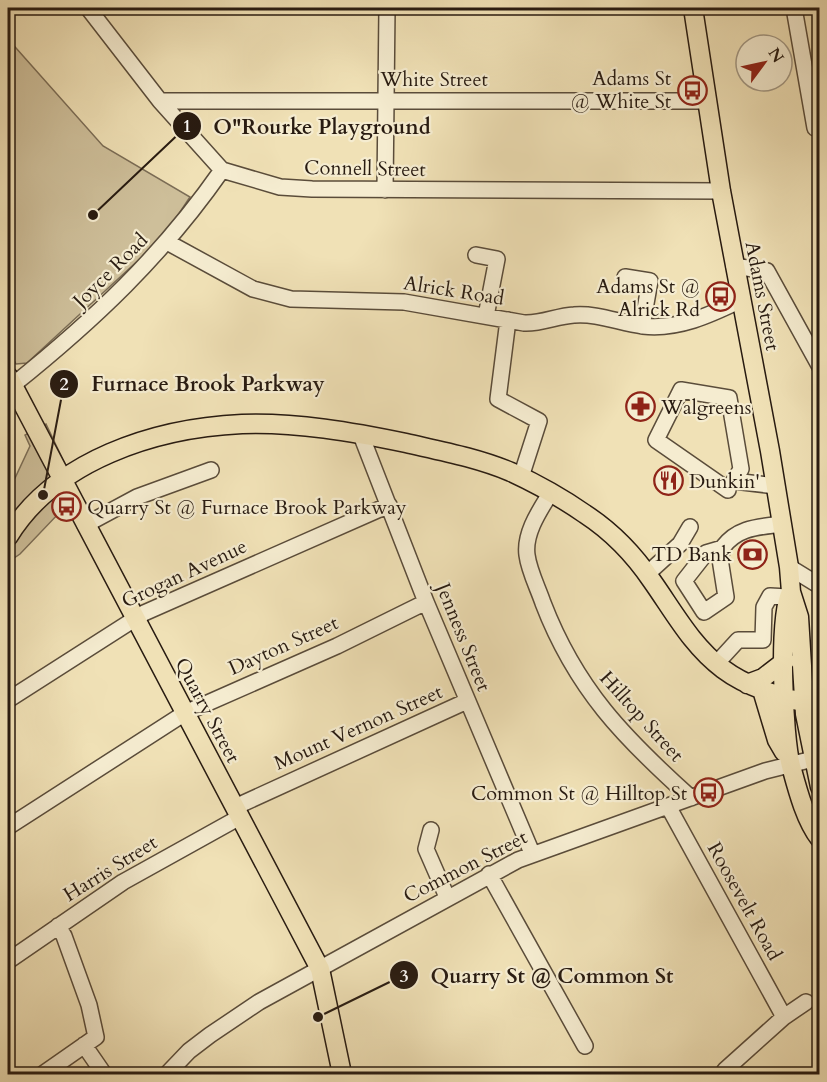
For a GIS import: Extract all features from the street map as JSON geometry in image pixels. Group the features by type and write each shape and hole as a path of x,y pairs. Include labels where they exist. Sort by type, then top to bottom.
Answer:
{"main road":[{"name":"Adams Street","path":"693,8 721,191 789,567 789,594 784,618 785,697 790,764 819,838"},
{"name":"Quarry Street","path":"10,380 320,969 342,1074"},
{"path":"8,537 40,495 62,479 121,449 150,439 194,429 242,424 293,426 361,435 480,461 551,492 596,522 625,549 647,574 692,639 716,664 755,687 812,705"},
{"name":"Adams Street","path":"789,594 799,617 812,705 819,787"},
{"path":"755,687 785,662"},
{"path":"755,687 777,740 790,764"}],"street":[{"path":"88,8 160,101 222,170"},
{"path":"385,190 387,8"},
{"path":"794,8 815,128"},
{"name":"White Street","path":"160,101 708,101"},
{"name":"Connell Street","path":"222,170 280,187 385,190 721,191"},
{"name":"Joyce Road","path":"10,380 114,299 167,242 222,170"},
{"name":"Alrick Road","path":"167,242 253,289 291,299 404,302 540,324 573,315 642,326 673,326 710,315 741,300"},
{"path":"476,255 497,259 486,316"},
{"path":"734,266 767,271 819,367"},
{"path":"625,277 650,281 642,326"},
{"path":"508,320 498,399 539,421 521,477"},
{"path":"728,490 656,440 681,390 729,398 741,469 734,481 776,486"},
{"name":"Jenness Street","path":"361,435 426,602 532,853"},
{"path":"85,525 137,497 211,470"},
{"name":"Hilltop Street","path":"551,492 530,532 527,554 558,642 595,702 637,748 691,798"},
{"name":"Grogan Avenue","path":"8,700 134,618 389,505"},
{"path":"723,548 731,536 740,531 782,524"},
{"path":"647,574 680,544 690,527"},
{"path":"789,567 819,586"},
{"path":"716,664 738,640 764,640 764,607 770,596 789,594"},
{"name":"Dayton Street","path":"8,827 184,713 337,645 426,602"},
{"name":"Mount Vernon Street","path":"237,812 467,701"},
{"name":"Common Street","path":"167,1074 189,1051 259,1002 489,874 532,853 816,754"},
{"name":"Roosevelt Road","path":"668,806 784,1017"},
{"name":"Harris Street","path":"8,961 123,882 237,812"},
{"path":"431,830 426,849 447,897"},
{"path":"489,874 585,1046"},
{"path":"43,1074 96,1036 89,1005 64,936 58,926"},
{"path":"726,1072 784,1017 806,1002"},
{"path":"84,1045 104,1074"}],"shaded area":[{"path":"8,39 103,146 190,197 166,233 144,255 27,363 16,364 8,348"},
{"path":"46,424 83,502 59,513 20,554 8,562 8,476 15,478 30,446 25,435"}],"place":[{"name":"Adams St @ White St","path":"692,90"},
{"name":"O\"Rourke Playground","path":"93,215"},
{"name":"Adams St @ Alrick Rd","path":"721,297"},
{"name":"Walgreens","path":"640,407"},
{"name":"Dunkin'","path":"668,481"},
{"name":"Furnace Brook Parkway","path":"43,495"},
{"name":"Quarry St @ Furnace Brook Parkway","path":"66,507"},
{"name":"TD Bank","path":"753,554"},
{"name":"Common St @ Hilltop St","path":"708,793"},
{"name":"Quarry St @ Common St","path":"318,1017"}]}
